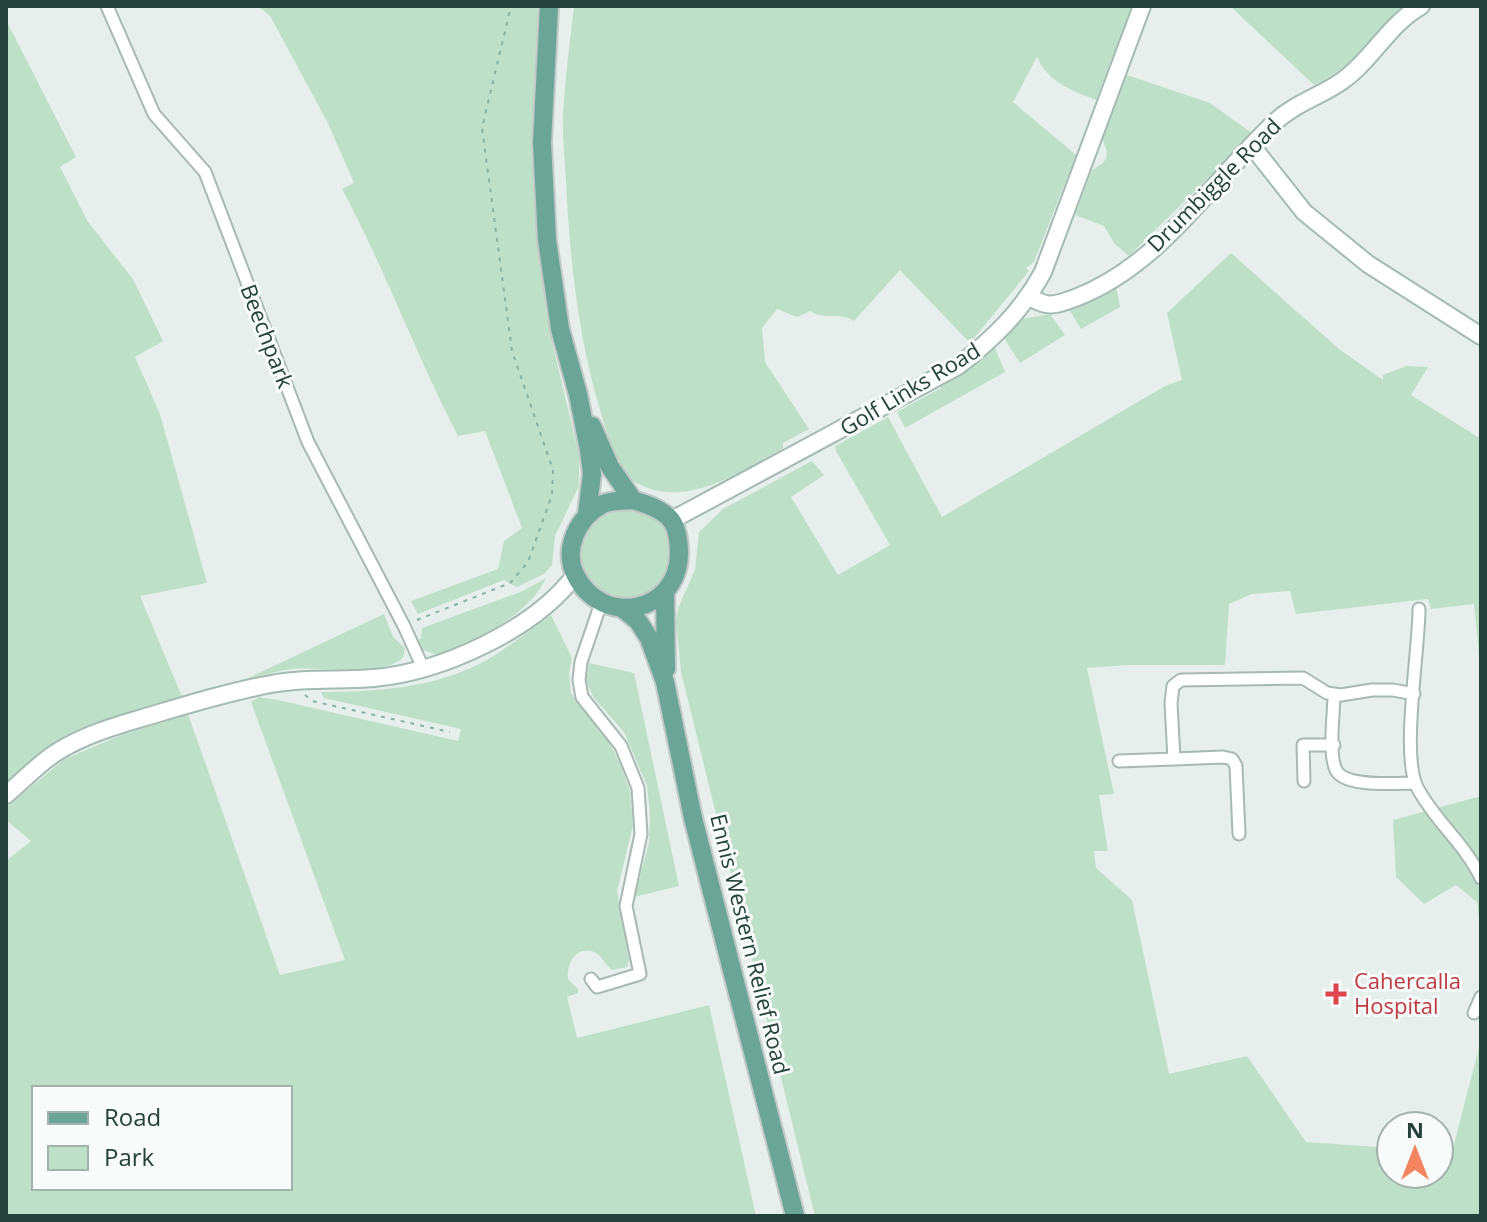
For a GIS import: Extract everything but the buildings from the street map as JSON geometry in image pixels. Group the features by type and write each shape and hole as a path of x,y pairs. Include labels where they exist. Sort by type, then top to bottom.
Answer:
{"main road":[{"path":"549,6 542,143 547,240 560,329 578,394 592,474 587,514"},
{"name":"Golf Links Road","path":"672,520 958,366 991,340 1029,297 1057,238 1142,6"},
{"name":"Drumbiggle Road","path":"1029,297 1044,304 1059,304 1093,291 1157,245 1276,120 1305,100 1343,81 1404,16 1421,6"},
{"path":"1252,146 1304,212 1368,264 1481,336"},
{"path":"578,394 610,467 633,500"},
{"path":"633,500 654,507 672,520 679,543 678,568 665,592 642,606 622,608 601,603 585,591 575,575 571,550 576,529 587,514 606,502 633,500"},
{"path":"6,795 53,754 88,734 217,696 295,680 373,678 424,670 460,657 516,626 564,590 575,575"},
{"name":"Ennis Western Relief Road","path":"665,592 665,682"},
{"name":"Ennis Western Relief Road","path":"622,608 638,621 649,638 665,682 703,859 795,1216"}],"street":[{"name":"Beechpark","path":"107,6 154,114 205,172 308,442 424,670"},
{"path":"591,979 597,987 640,974 626,906 641,834 638,788 621,746 582,697 579,680 581,662 601,603"},
{"path":"1419,609 1411,758 1415,783 1462,846 1481,878"},
{"path":"1174,759 1171,703 1173,686 1181,680 1303,678 1327,693 1393,690 1414,694"},
{"path":"1334,694 1337,772 1344,778 1370,782 1415,783"},
{"path":"1304,781 1303,745 1334,745"},
{"path":"1119,761 1232,759 1236,766 1239,834"},
{"path":"1474,1013 1481,997"}],"path":[{"path":"404,626 510,583 528,562 552,495 553,470 512,351 482,128 511,6"},
{"path":"295,680 312,701 450,732"}],"green space":[{"path":"258,6 539,6 532,137 538,245 552,342 579,455 579,486 555,536 552,565 544,574 517,587 504,580 418,614 411,601 498,569 504,541 522,528 485,431 458,436 342,189 354,183 327,121 270,16"},
{"path":"574,6 1132,6 1096,100 1054,79 1037,57 1013,102 1076,155 1034,262 1026,268 1029,271 970,343 900,270 854,321 810,311 797,317 777,309 762,328 765,362 809,429 783,443 783,448 777,452 725,480 688,491 669,492 650,489 631,480 621,468 601,412 585,347 570,248 563,132"},
{"path":"1230,6 1407,6 1341,69 1314,85"},
{"path":"6,20 76,157 60,167 88,222 133,279 163,341 135,357 160,414 207,583 140,596 183,699 105,720 59,741 6,786"},
{"path":"1127,75 1210,103 1253,134 1129,256 1115,244 1104,226 1075,215 1092,170 1106,158 1102,138"},
{"path":"1231,253 1339,349 1383,380 1383,375 1407,366 1428,367 1411,395 1481,439 1481,675 1474,604 1431,609 1428,599 1296,614 1290,591 1252,594 1229,604 1225,665 1087,668 1114,794 1099,795 1108,851 1094,851 1096,868 1132,900 1169,1074 1247,1056 1306,1142 1375,1147 1375,1190 1455,1190 1455,1140 1481,1040 1481,1216 815,1216 681,672 676,620 695,570 699,532 723,509 812,461 824,475 791,497 838,575 890,545 835,446 888,417 942,517 1165,386 1182,380 1167,313"},
{"path":"1116,286 1120,307 1081,329 1069,309 1096,299"},
{"path":"1050,314 1065,335 1020,363 1004,338 1021,319"},
{"path":"994,346 1005,372 905,428 897,412 941,388 940,384 972,366"},
{"path":"620,506 656,518 669,538 672,567 655,589 642,599 625,600 598,595 580,570 578,552 582,534 600,513"},
{"path":"546,578 527,605 485,634 439,656 421,649 417,641 421,638 422,628 523,591"},
{"path":"384,614 393,637 405,648 403,658 392,664 365,669 292,669 242,681"},
{"path":"551,615 572,658 569,674 571,693 609,742 630,791 633,825 617,891 629,959 627,967 612,970 597,953 582,951 574,958 568,979 578,993 567,997 577,1038 709,1005 756,1216 6,1216 6,861 31,841 6,820 6,808 63,760 116,737 188,714 280,975 345,960 251,702 259,697 278,700 458,741 461,729 324,698 321,692 363,691 426,683 466,670 510,645"},
{"path":"589,663 634,673 679,886 634,897 649,843 647,786 624,732 594,698 586,682"},
{"path":"1481,796 1481,934 1477,902 1456,885 1424,904 1396,877 1393,820"}],"place":[{"name":"Cahercalla Hospital","path":"1336,994"}]}
